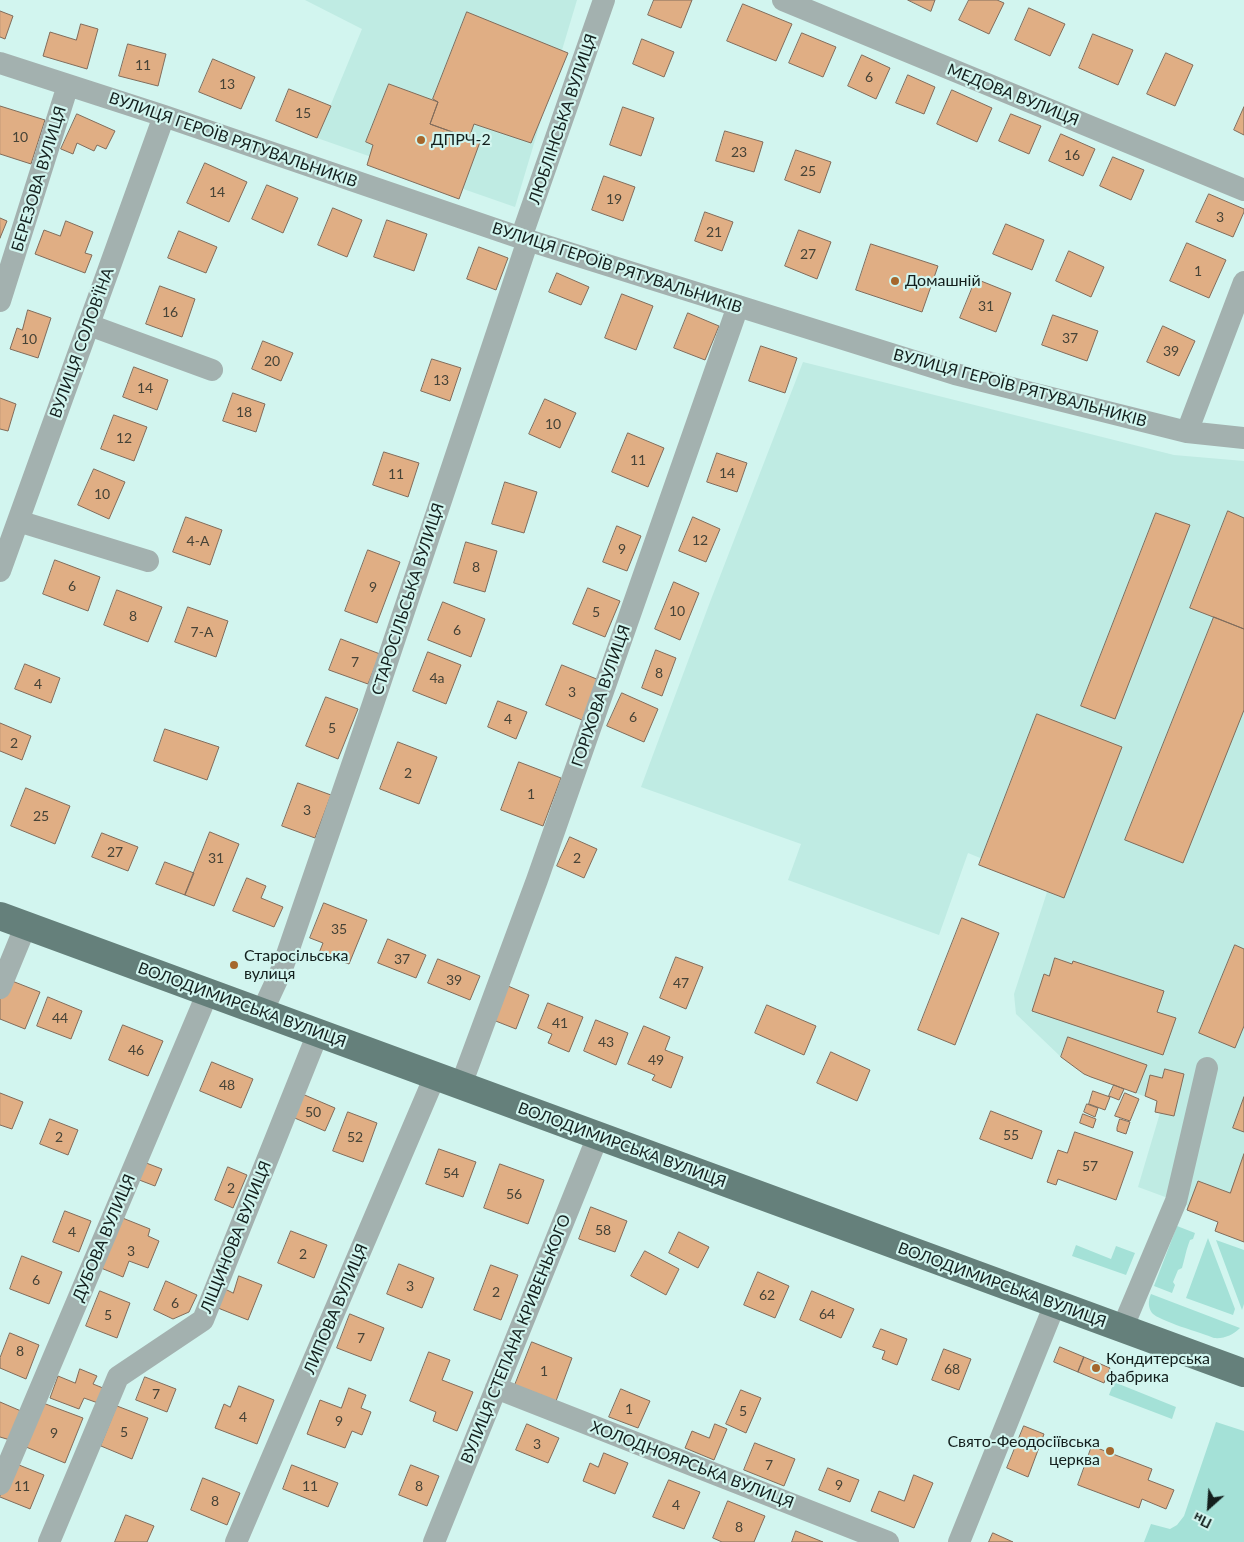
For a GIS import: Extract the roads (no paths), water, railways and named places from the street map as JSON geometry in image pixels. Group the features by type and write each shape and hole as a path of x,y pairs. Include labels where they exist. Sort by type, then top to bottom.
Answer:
{"main road":[{"name":"ВОЛОДИМИРСЬКА ВУЛИЦЯ","path":"0,916 1122,1329 1242,1368"}],"street":[{"name":"ЛЮБЛІНСЬКА ВУЛИЦЯ","path":"525,239 604,0"},
{"name":"МЕДОВА ВУЛИЦЯ","path":"783,0 1244,190"},
{"name":"ВУЛИЦЯ ГЕРОЇВ РЯТУВАЛЬНИКІВ","path":"0,63 164,116 525,239 955,374 1187,432 1244,438"},
{"name":"БЕРЕЗОВА ВУЛИЦЯ","path":"0,301 68,85"},
{"name":"ВУЛИЦЯ СОЛОВ'ЇНА","path":"0,571 164,116"},
{"name":"СТАРОСІЛЬСЬКА ВУЛИЦЯ","path":"262,1012 282,969 367,722 525,239"},
{"path":"1187,432 1244,282"},
{"name":"ГОРІХОВА ВУЛИЦЯ","path":"461,1085 537,880 738,306"},
{"path":"89,325 212,370"},
{"path":"18,521 148,561"},
{"path":"0,988 26,925"},
{"name":"ДУБОВА ВУЛИЦЯ","path":"0,1484 208,992"},
{"name":"ЛІЩИНОВА ВУЛИЦЯ","path":"49,1542 118,1378 204,1320 318,1032"},
{"path":"1122,1329 1176,1200 1207,1068"},
{"name":"ЛИПОВА ВУЛИЦЯ","path":"236,1542 435,1076"},
{"name":"ВУЛИЦЯ СТЕПАНА КРИВЕНЬКОГО","path":"434,1542 598,1136"},
{"path":"959,1542 1055,1304"},
{"name":"ХОЛОДНОЯРСЬКА ВУЛИЦЯ","path":"496,1388 888,1542"}],"place":[{"name":"ДПРЧ-2","path":"421,140"},
{"name":"Домашній","path":"895,281"},
{"name":"Старосільська вулиця","path":"234,965"},
{"name":"Кондитерська фабрика","path":"1096,1368"},
{"name":"Свято-Феодосіївська церква","path":"1110,1451"}]}
